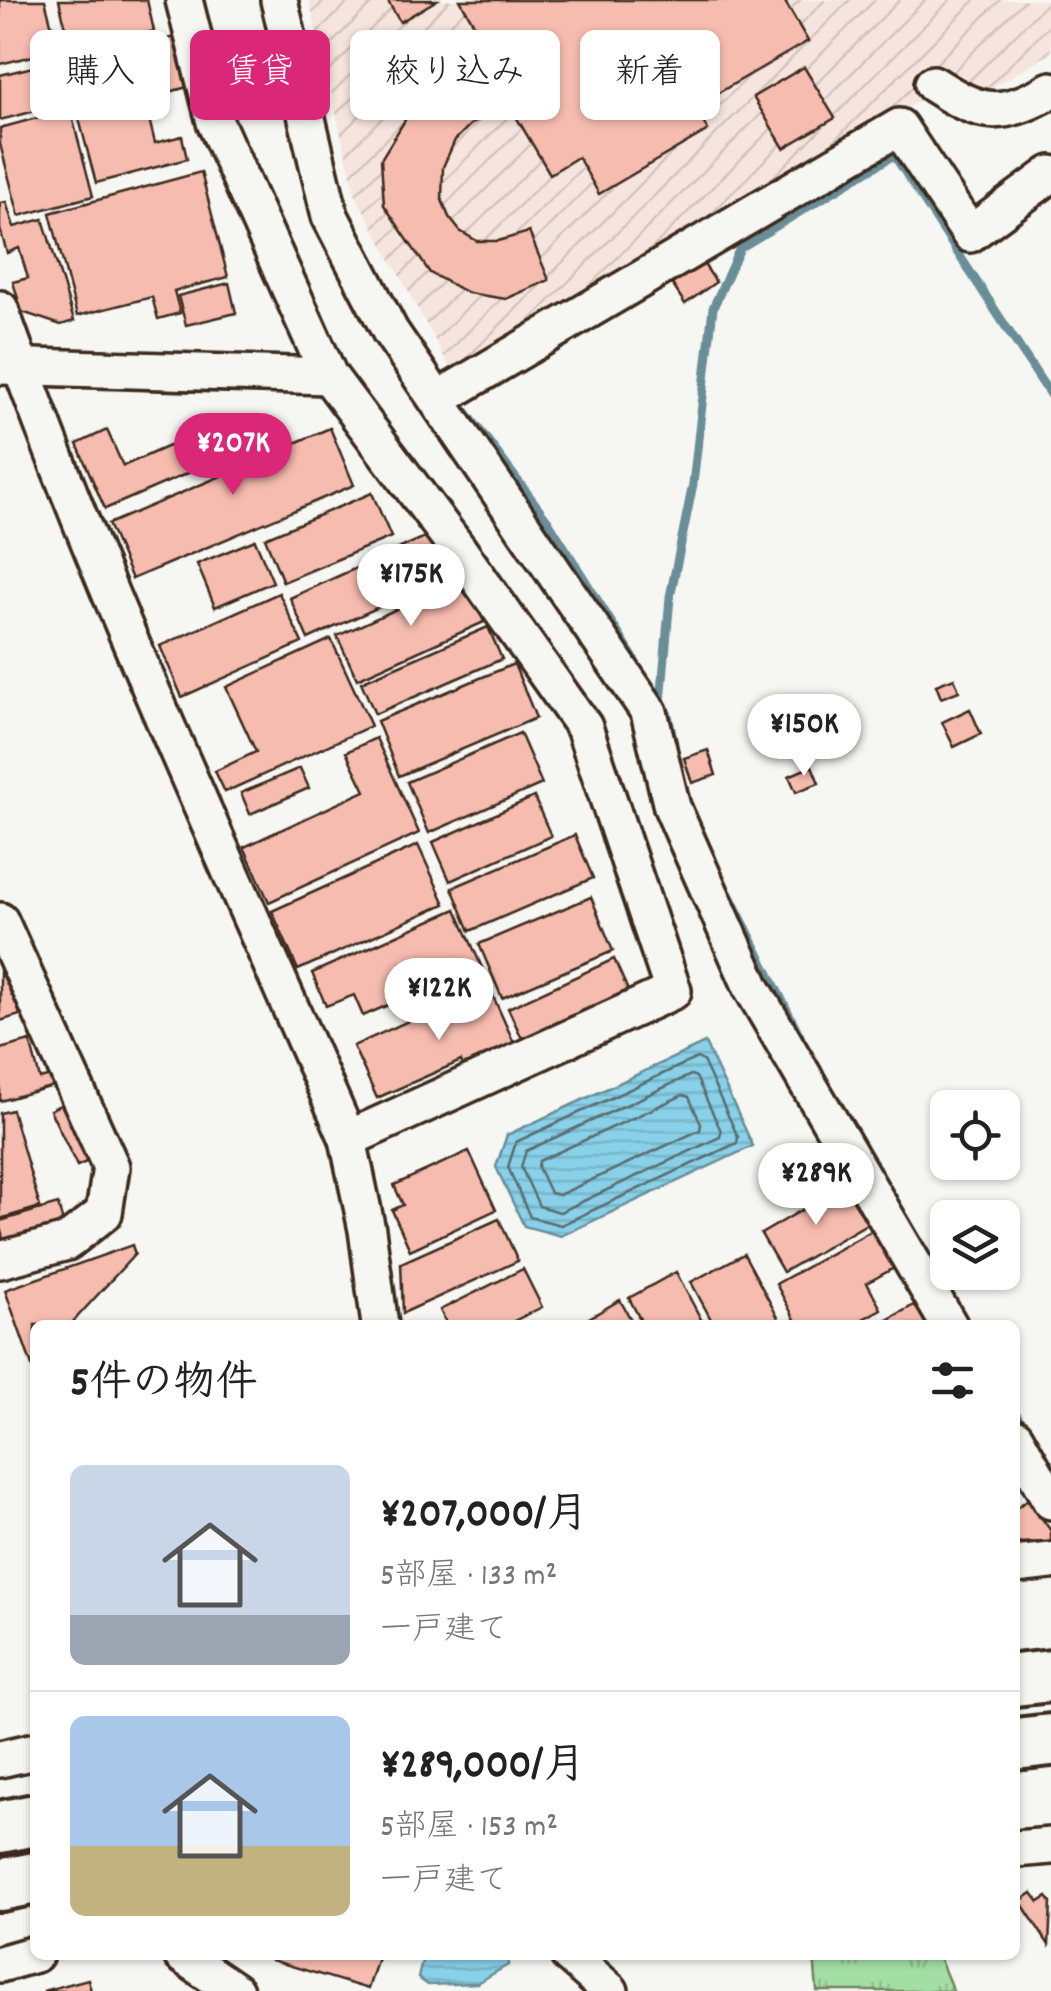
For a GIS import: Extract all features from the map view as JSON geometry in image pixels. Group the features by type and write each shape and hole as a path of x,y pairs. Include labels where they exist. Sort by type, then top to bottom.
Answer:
{"highway":[{"path":"1020,1679 1051,1676"},
{"path":"1020,1743 1051,1740"},
{"path":"0,1826 30,1821"},
{"path":"0,1885 30,1879"}],"street":[{"path":"184,0 215,122 329,376 458,548 584,727 672,991 348,1138"},
{"path":"280,0 330,216 390,332 450,393 650,712 672,807 752,988 947,1320"},
{"path":"933,84 966,105 1004,112 1051,90"},
{"path":"450,393 887,133 970,234 1051,174"},
{"path":"0,309 10,365 348,1138 367,1230 379,1320"},
{"path":"10,365 329,376"},
{"path":"0,920 111,1167 104,1213 67,1242 0,1260"},
{"path":"1020,1446 1051,1501"},
{"path":"1020,1564 1051,1561"},
{"path":"0,1759 30,1752"},
{"path":"1020,1849 1051,1846"},
{"path":"0,1964 30,1955"},
{"path":"189,1960 235,1991"},
{"path":"575,1960 610,1991"}],"shaded area":[{"path":"309,0 1051,0 1051,53 979,95 963,75 453,373 356,196 330,88 330,30 316,30"}],"green space":[{"path":"814,1960 940,1960 953,1991 817,1991"}],"water":[{"path":"705,1043 753,1146 561,1236 524,1226 496,1167 507,1135"},
{"path":"422,1960 508,1960 508,1965 477,1983 428,1985 418,1978"}],"building":[{"path":"0,0 45,0 53,30 30,30 30,57 0,64"},
{"path":"59,0 147,0 154,30 66,30"},
{"path":"387,0 437,0 400,22"},
{"path":"460,0 784,0 808,41 720,92 720,30 580,30 580,120 702,120 708,130 599,194 578,157 550,174 518,120 560,120 560,30 477,30"},
{"path":"178,36 190,86 170,92 170,38"},
{"path":"804,67 835,118 784,148 753,97"},
{"path":"30,68 30,112 0,120 0,75"},
{"path":"30,120 73,120 93,196 19,216 0,144 0,128"},
{"path":"79,120 149,120 155,143 182,136 187,159 96,183"},
{"path":"405,120 479,120 455,140 443,167 442,200 449,217 460,231 477,241 498,241 529,232 549,280 506,299 468,293 430,273 384,205 381,159"},
{"path":"201,172 228,277 174,291 180,313 158,319 152,297 77,316 50,213"},
{"path":"6,202 14,227 43,219 74,321 61,325 22,312 13,282 28,278 19,248 7,253 0,229 0,203"},
{"path":"703,263 716,282 685,304 672,284"},
{"path":"229,283 236,313 186,325 178,296"},
{"path":"254,419 269,454 330,428 354,485 132,579 108,524 228,473 213,437"},
{"path":"107,430 123,466 203,431 216,461 105,509 77,444"},
{"path":"372,493 391,537 283,582 265,538"},
{"path":"427,536 446,577 308,639 290,598"},
{"path":"255,540 273,582 215,607 197,564"},
{"path":"465,578 484,622 357,679 337,636"},
{"path":"279,593 302,643 182,697 160,646"},
{"path":"488,627 502,659 375,714 361,682"},
{"path":"331,639 371,726 225,792 215,771 256,752 226,687"},
{"path":"514,664 536,718 399,776 377,721"},
{"path":"954,678 959,691 941,698 936,685"},
{"path":"826,704 835,731 800,742 791,715"},
{"path":"970,709 981,734 954,747 942,722"},
{"path":"520,733 542,784 429,833 407,782"},
{"path":"376,738 419,833 269,902 244,847 365,791 346,752"},
{"path":"708,750 716,775 692,783 684,758"},
{"path":"812,766 819,783 796,792 789,776"},
{"path":"300,768 309,788 250,814 241,793"},
{"path":"534,797 551,836 450,881 433,842"},
{"path":"575,835 593,878 470,931 452,888"},
{"path":"418,845 445,904 298,970 272,911"},
{"path":"591,897 613,951 502,998 479,944"},
{"path":"456,909 487,979 447,996 440,982 363,1016 354,995 326,1006 312,973"},
{"path":"0,949 20,1015 0,1021"},
{"path":"614,959 631,997 525,1045 508,1008"},
{"path":"488,985 519,1054 468,1077 461,1061 377,1098 353,1046"},
{"path":"30,1041 40,1079 51,1076 54,1086 0,1101 0,1049"},
{"path":"66,1102 93,1159 77,1166 50,1110"},
{"path":"12,1110 40,1207 0,1219 0,1113"},
{"path":"469,1151 496,1210 410,1250 392,1210 403,1205 394,1185"},
{"path":"848,1183 870,1222 783,1272 761,1234"},
{"path":"58,1204 63,1223 3,1241 0,1221"},
{"path":"499,1219 518,1261 403,1313 401,1263"},
{"path":"873,1230 894,1268 867,1283 881,1309 861,1320 795,1320 776,1284"},
{"path":"132,1245 135,1254 75,1320 30,1320 30,1360 5,1290"},
{"path":"744,1254 779,1320 711,1320 691,1282"},
{"path":"523,1269 542,1307 516,1320 445,1320 440,1310"},
{"path":"676,1272 701,1320 640,1320 629,1298"},
{"path":"620,1300 631,1320 586,1320"},
{"path":"916,1304 926,1320 887,1320"},
{"path":"1028,1499 1051,1531 1051,1542 1020,1543 1020,1505"},
{"path":"1032,1893 1039,1902 1047,1897 1051,1902 1049,1945 1020,1901"},
{"path":"271,1960 377,1960 368,1989"},
{"path":"88,1979 91,1991 43,1991"}],"waterway":[{"path":"661,702 670,597 693,484 713,308 740,248 894,155 1051,396"},
{"path":"457,400 548,521 634,659"},
{"path":"663,706 674,744"},
{"path":"729,894 800,1036"},
{"path":"1020,1421 1026,1431"}]}
